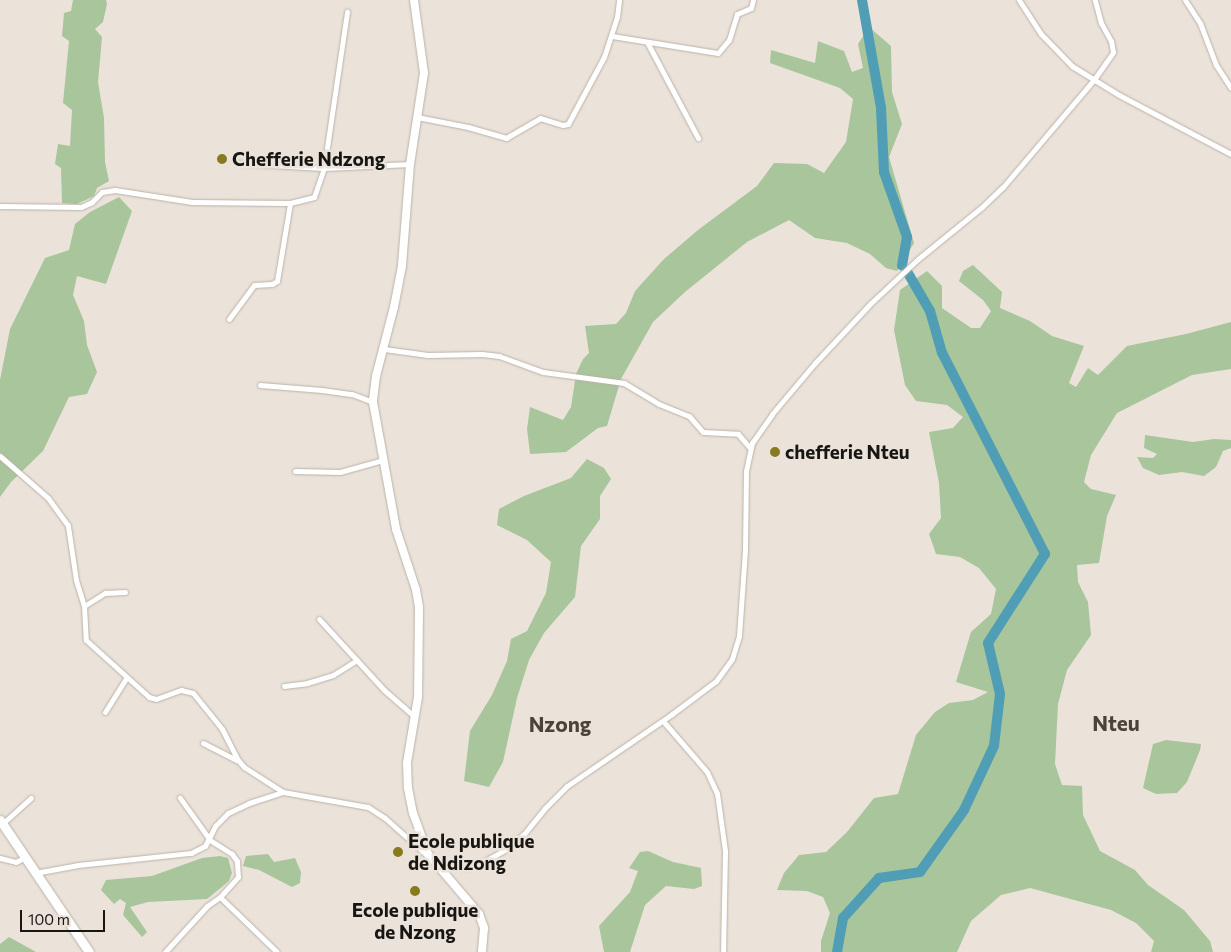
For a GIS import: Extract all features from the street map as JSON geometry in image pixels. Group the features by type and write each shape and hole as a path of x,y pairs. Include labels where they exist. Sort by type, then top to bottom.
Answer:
{"main road":[{"path":"1,822 89,952"}],"street":[{"path":"414,0 424,73 410,164 402,266 384,349 376,376 373,402 396,529 416,590 419,607 419,683 407,763 408,788 419,836 431,859 464,868 490,859 524,834 545,808 567,786 663,721 716,680 725,670 737,648 743,587 746,471 750,448 772,414 871,303 912,264 982,207 1003,187 1094,81 1113,52 1112,41 1101,23 1095,0"},
{"path":"417,117 468,127 506,138 540,118 566,125 591,85 612,36 619,0"},
{"path":"612,36 711,54 718,53 729,40 737,14 752,8 753,0"},
{"path":"1019,0 1041,34 1057,52 1094,81 1231,154"},
{"path":"1185,0 1200,23 1216,65 1231,88"},
{"path":"0,206 81,207 92,202 102,192 116,190 192,202 290,203 314,196 324,168 347,12"},
{"path":"647,42 698,138"},
{"path":"237,163 324,168 410,164"},
{"path":"229,318 254,285 272,284 277,281 290,203"},
{"path":"384,349 428,355 482,354 499,356 543,372 624,383 659,404 689,416 703,432 738,434 750,448"},
{"path":"260,385 352,394 373,402"},
{"path":"0,456 48,498 68,526 76,580 84,606 86,640 143,694 156,699 181,690 193,693 222,730 238,760 251,773 283,792 368,807 385,818 431,859 479,914 484,928 482,952"},
{"path":"295,471 340,472 383,460"},
{"path":"84,606 105,593 125,592"},
{"path":"319,620 384,690 415,716"},
{"path":"284,686 307,683 333,675 357,660"},
{"path":"105,712 126,678"},
{"path":"663,721 707,772 717,793 725,851 723,952"},
{"path":"203,743 238,760"},
{"path":"36,873 78,865 191,853 205,846 210,840 215,826 228,812 249,802 283,792"},
{"path":"1,822 31,798"},
{"path":"165,952 207,906 220,897 234,883 238,877 239,869 232,854 210,840 180,798"},
{"path":"0,858 16,862 25,858"},
{"path":"220,897 277,952"}],"green space":[{"path":"73,0 106,0 107,4 103,22 95,29 102,37 98,82 104,118 105,162 109,181 97,188 94,196 77,204 62,203 61,168 55,164 58,144 70,146 72,110 63,103 69,41 62,36 64,13 71,11"},
{"path":"869,27 891,46 892,92 902,124 889,157 914,243 897,271 886,268 870,254 847,243 815,238 789,220 747,242 685,292 653,322 621,379 607,426 598,428 566,452 530,454 527,429 530,407 563,420 571,407 576,374 583,359 589,353 585,326 616,324 626,313 635,291 664,259 698,230 757,186 774,163 807,164 824,173 846,142 853,99 840,88 770,63 771,50 815,63 818,41 844,51 852,72 863,68 858,44"},
{"path":"119,197 132,211 106,284 77,276 73,295 84,321 87,345 97,372 87,394 69,397 43,451 11,482 0,497 0,380 10,329 45,258 69,250 75,224 90,212"},
{"path":"973,265 1002,292 1000,308 1030,321 1052,336 1084,346 1069,383 1076,387 1088,368 1098,375 1127,346 1186,334 1231,322 1231,369 1192,375 1117,413 1091,455 1084,482 1091,489 1116,495 1107,516 1099,563 1077,565 1078,582 1088,602 1091,635 1067,670 1058,704 1055,764 1062,785 1082,786 1083,815 1100,851 1135,870 1148,885 1184,910 1210,941 1213,952 1151,952 1154,941 1136,923 1111,910 1030,888 1001,895 971,921 957,952 821,952 821,941 830,913 823,897 807,891 777,890 784,873 799,855 826,852 847,832 874,798 898,794 916,735 935,712 949,703 973,700 988,692 956,682 971,632 991,614 996,589 979,568 960,557 936,554 929,534 941,518 939,483 929,432 953,428 963,417 947,405 916,401 905,385 894,330 900,290 927,271 942,286 942,308 971,328 980,328 991,311 983,300 959,281 963,271"},
{"path":"1145,435 1193,442 1214,439 1231,440 1231,448 1223,451 1216,467 1204,476 1182,472 1159,475 1143,468 1137,457 1153,458 1157,454 1144,448"},
{"path":"587,459 604,468 611,479 600,496 600,519 581,546 575,597 544,633 529,660 517,698 503,762 489,787 464,781 470,731 492,695 507,661 511,639 527,631 546,593 551,562 527,540 497,525 499,509 524,496 571,478"},
{"path":"1166,740 1201,744 1200,750 1187,782 1177,793 1156,794 1143,788 1153,744"},
{"path":"648,851 673,862 701,868 702,886 694,889 666,886 645,905 630,952 604,952 599,926 630,892 638,871 629,868 640,852"},
{"path":"268,854 274,862 295,858 301,872 300,883 292,887 259,870 243,866 246,856"},
{"path":"220,856 228,858 232,873 229,881 207,899 148,902 130,907 147,932 142,937 123,915 126,903 120,899 114,904 101,890 106,880 152,876 202,858"},
{"path":"9,937 36,952 0,952 0,944"}],"waterway":[{"path":"862,0 881,108 884,172 907,237 902,266"},
{"path":"837,952 843,918 879,878 920,872 964,810 994,746 1000,694 988,643 1045,554 942,353 930,311 908,273"}],"place":[{"name":"Chefferie Ndzong","path":"222,159"},
{"name":"chefferie Nteu","path":"775,452"},
{"name":"Ecole publique de Ndizong","path":"398,852"},
{"name":"Ecole publique de Nzong","path":"415,891"}],"district":[{"name":"Nteu","path":"1116,723"},
{"name":"Nzong","path":"560,724"}]}
